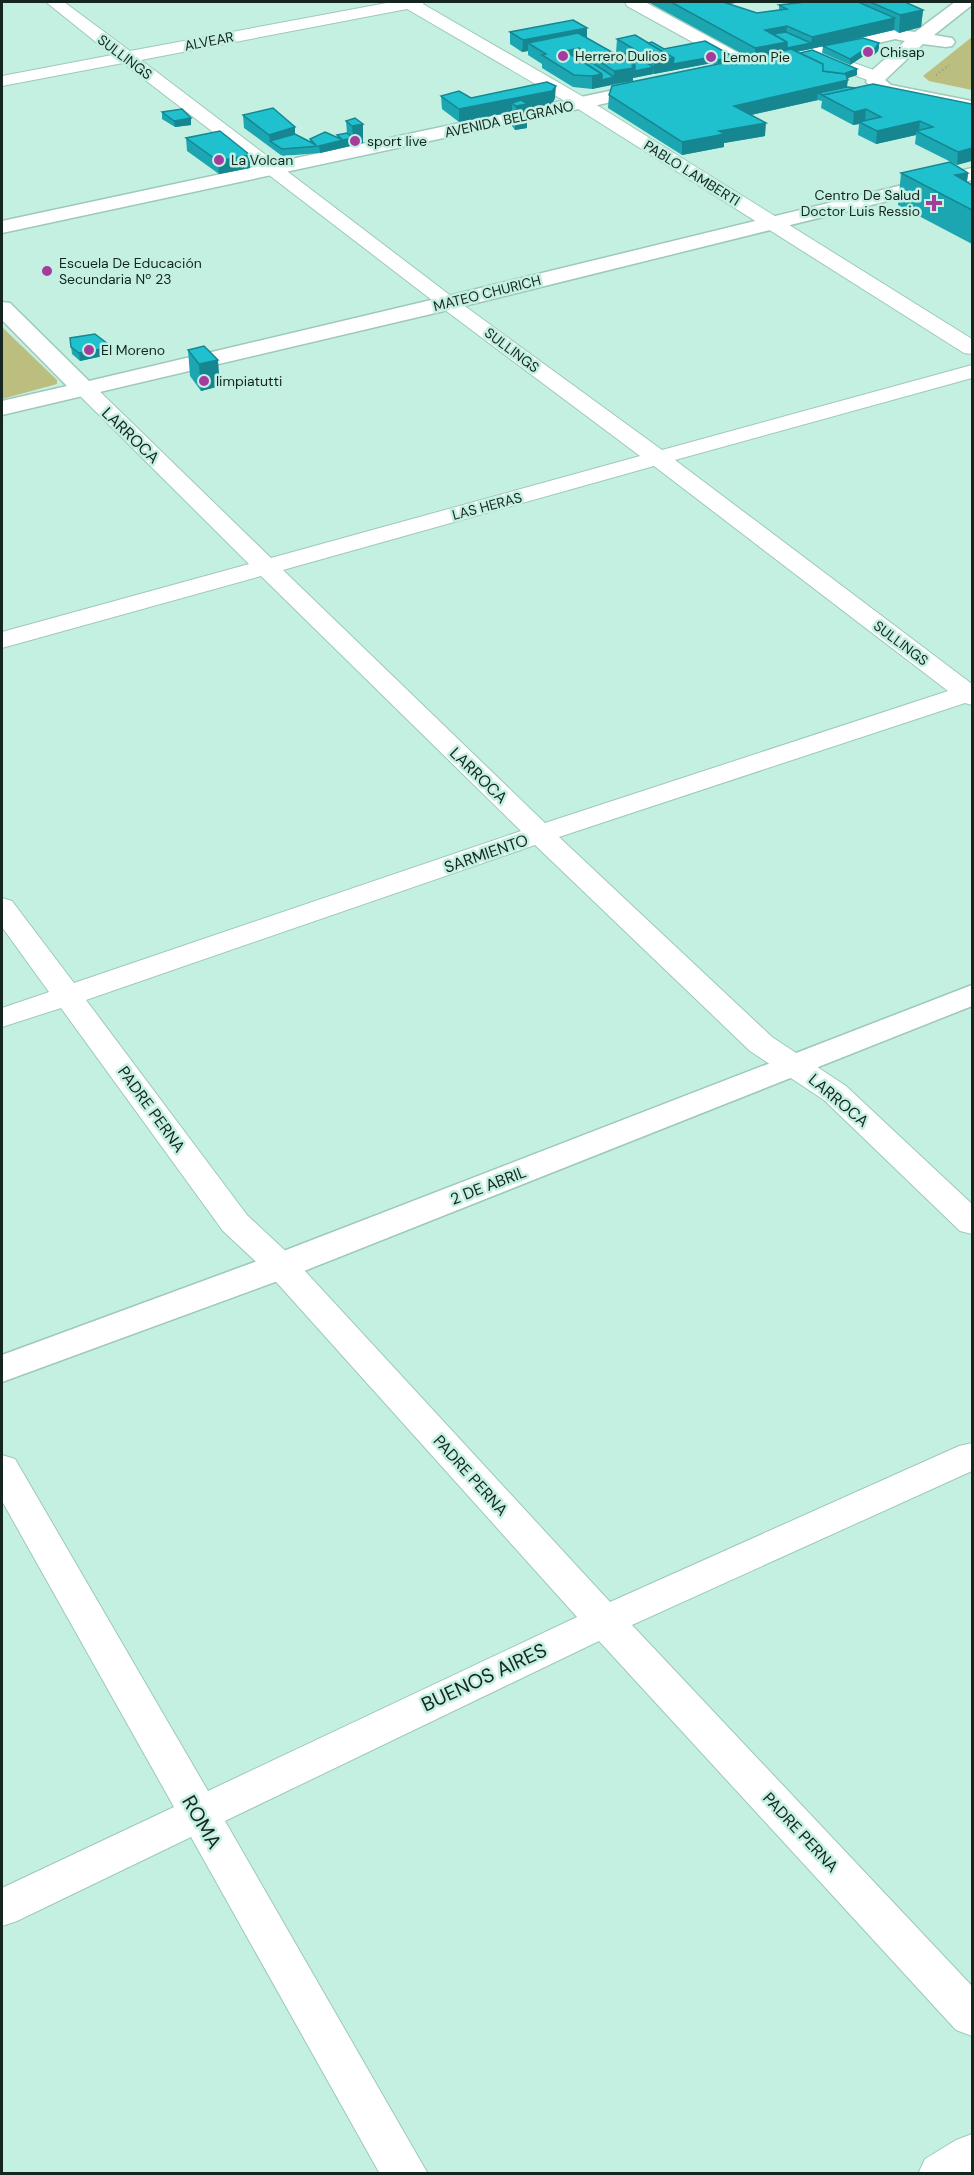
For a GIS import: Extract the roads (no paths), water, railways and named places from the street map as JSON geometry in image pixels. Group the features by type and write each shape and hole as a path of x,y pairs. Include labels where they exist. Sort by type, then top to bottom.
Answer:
{"street":[{"name":"SULLINGS","path":"54,2 448,303 971,694"},
{"name":"ALVEAR","path":"2,81 411,2"},
{"name":"PABLO LAMBERTI","path":"411,2 581,103 972,348"},
{"path":"633,2 751,67"},
{"path":"966,2 920,37 876,77 874,82 885,89 972,107"},
{"path":"722,73 895,34 951,38 926,58"},
{"path":"811,53 876,77"},
{"path":"908,75 914,83 925,87 972,96"},
{"name":"AVENIDA BELGRANO","path":"2,227 675,83"},
{"path":"962,177 972,191"},
{"name":"MATEO CHURICH","path":"2,408 448,303 770,222 962,177"},
{"name":"LARROCA","path":"2,308 540,834 760,1044 835,1093 972,1223"},
{"name":"LAS HERAS","path":"2,640 972,371"},
{"name":"SARMIENTO","path":"2,1018 540,834 971,694"},
{"name":"PADRE PERNA","path":"2,907 235,1223 281,1266 603,1621 972,2016"},
{"name":"2 DE ABRIL","path":"2,1369 281,1266 972,995"},
{"name":"BUENOS AIRES","path":"2,1908 603,1621 972,1456"},
{"name":"ROMA","path":"2,1469 405,2174"},
{"path":"941,2174 972,2155"}],"place":[{"name":"Chisap","path":"868,52"},
{"name":"Herrero Dulios","path":"563,56"},
{"name":"Lemon Pie","path":"711,57"},
{"name":"sport live","path":"355,141"},
{"name":"La Volcan","path":"219,160"},
{"name":"Centro De Salud Doctor Luis Ressio","path":"934,203"},
{"name":"Escuela De Educación Secundaria Nº 23","path":"47,271"},
{"name":"El Moreno","path":"89,350"},
{"name":"limpiatutti","path":"204,381"}]}
